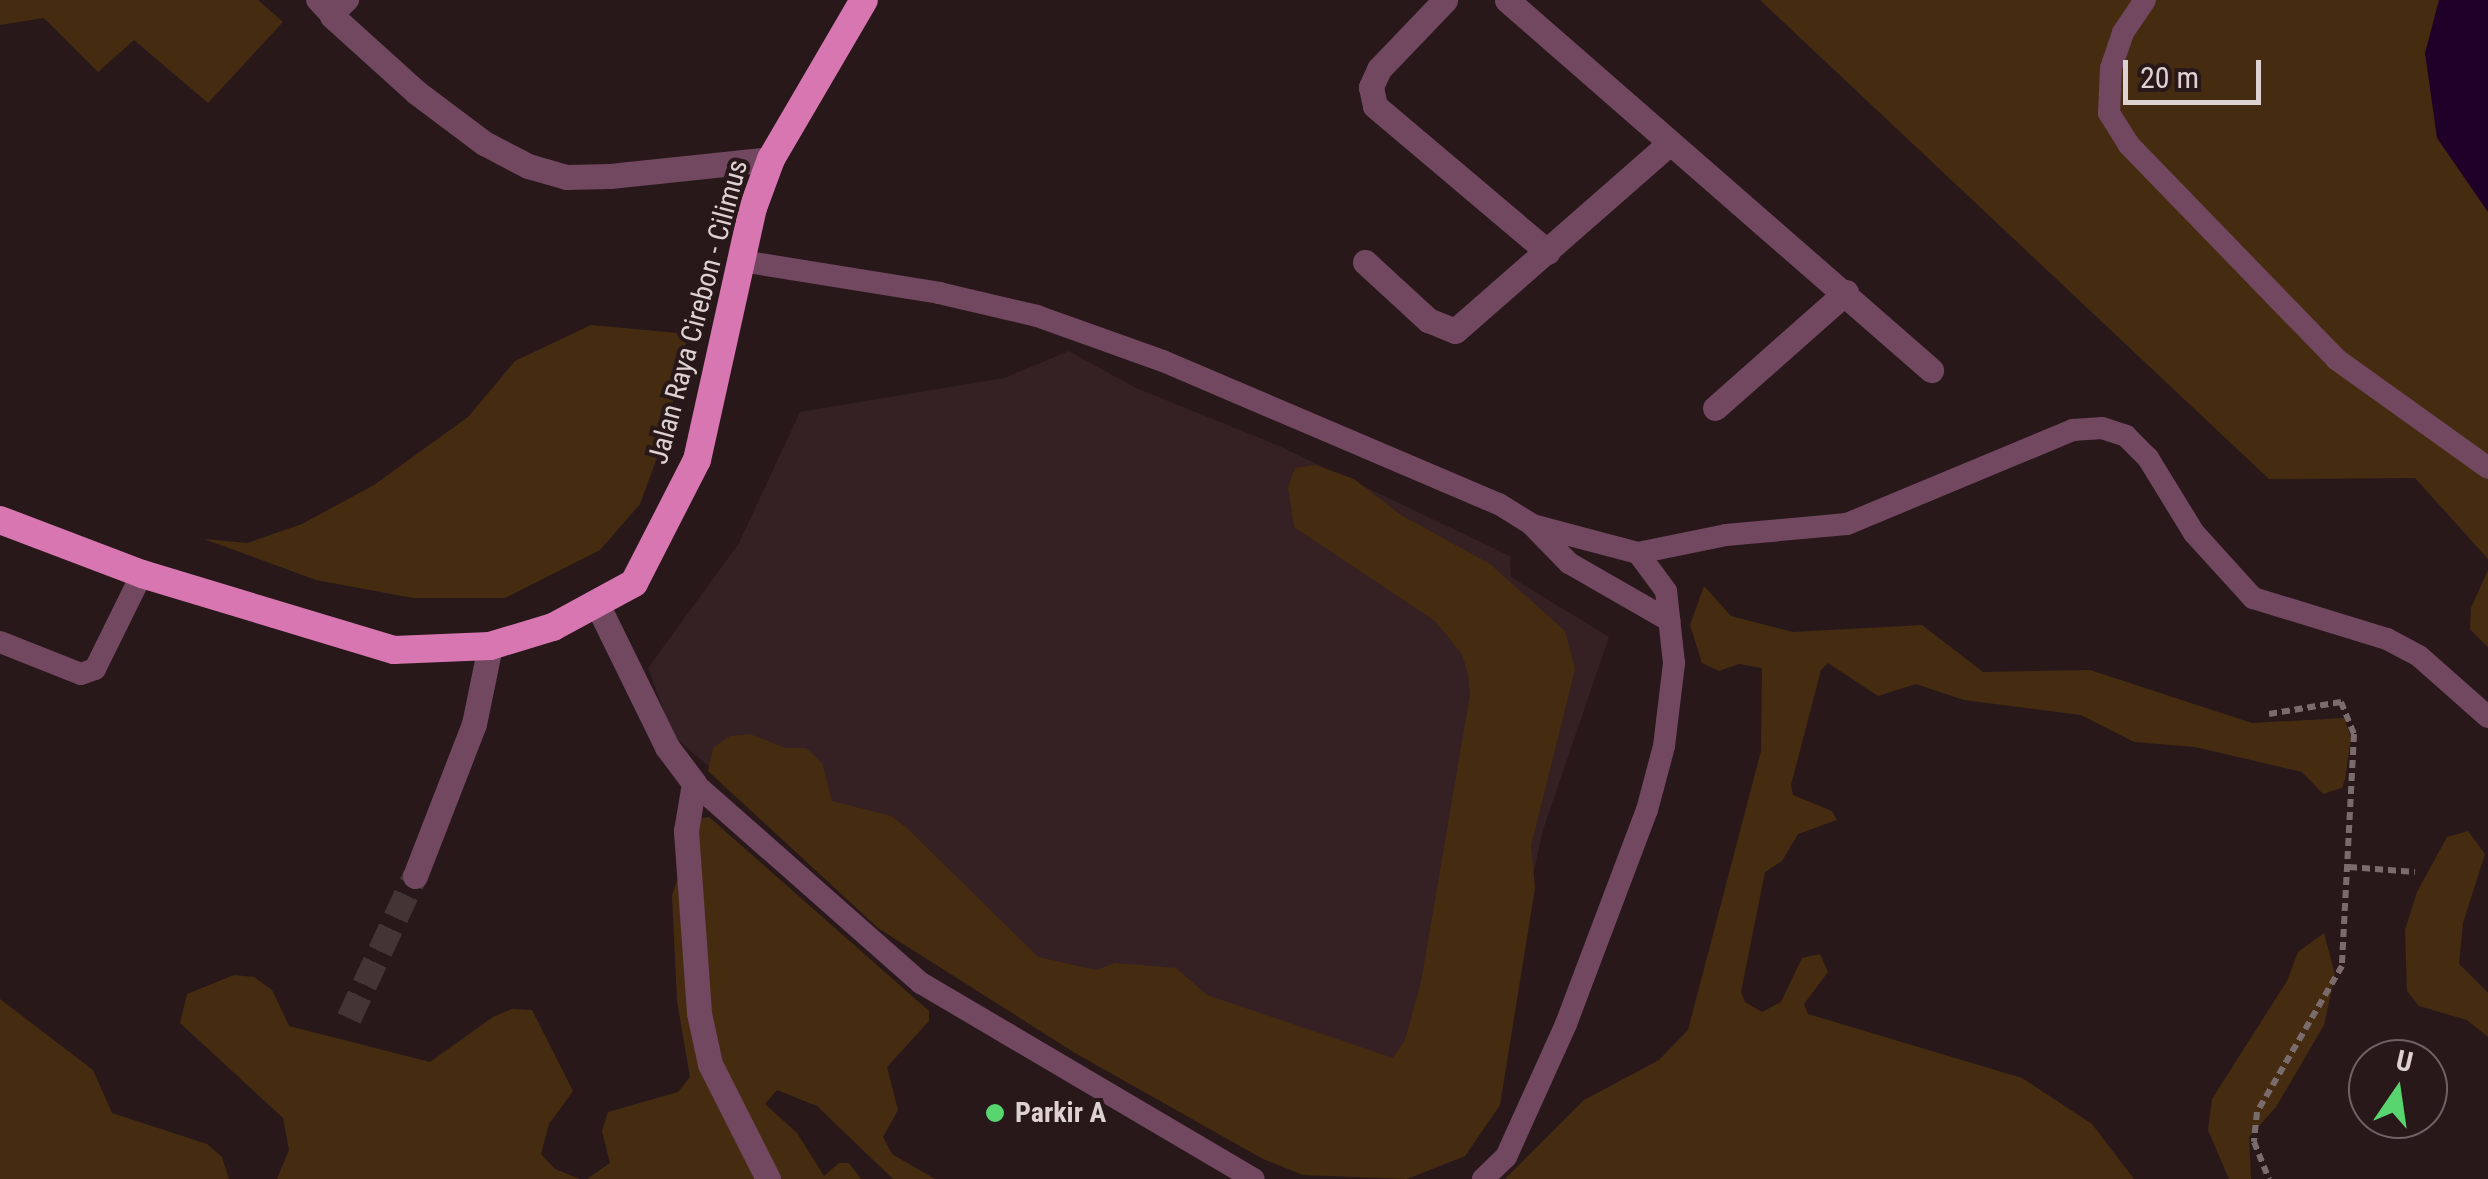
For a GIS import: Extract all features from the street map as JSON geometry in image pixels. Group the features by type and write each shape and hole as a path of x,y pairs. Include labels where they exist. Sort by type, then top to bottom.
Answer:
{"highway":[{"name":"Jalan Raya Cirebon - Cilimus","path":"0,520 142,574 394,650 490,646 552,628 634,583 684,495 770,160 864,0"}],"street":[{"path":"1445,0 1379,69 1371,87 1375,106 1548,252"},
{"path":"1506,0 1846,292 1931,370"},
{"path":"332,5 416,92 484,143 528,166 566,177 610,176 770,160"},
{"path":"1365,262 1428,320 1455,331 1670,143"},
{"path":"1715,408 1846,292"},
{"path":"597,604 667,747 694,782 686,831 699,1013 710,1064 768,1179"},
{"path":"415,876 474,724 490,646"}],"lane":[{"path":"2145,0 2123,33 2112,68 2109,113 2128,144 2336,359 2488,468"},
{"path":"742,261 939,293 1037,316 1294,414 1499,504 1532,524 1638,553 1726,535 1847,524 2073,430 2102,428 2126,436 2148,458 2194,532 2254,598 2387,640 2419,656 2488,717"},
{"path":"1532,524 1568,564 1670,621"},
{"path":"1483,1179 1506,1157 1544,1074 1647,810 1674,662 1666,590 1638,553"},
{"path":"0,642 82,674 95,669 142,574"},
{"path":"694,782 921,983 1254,1179"}],"path":[{"path":"2268,714 2341,702 2354,734 2342,966 2257,1112 2254,1142 2269,1179"},
{"path":"2350,867 2415,872"}],"shaded area":[{"path":"0,0 258,0 283,22 208,103 134,40 98,72 44,18 0,25"},
{"path":"1760,0 2488,0 2488,559 2415,478 2269,479"},
{"path":"2439,0 2488,0 2488,212 2437,138 2425,53"},
{"path":"591,325 688,334 665,436 640,504 600,550 505,598 413,598 316,580 204,539 247,543 302,524 374,485 468,417 515,361"},
{"path":"1069,351 1136,388 1277,445 1510,556 1511,577 1609,637 1543,830 1481,1112 1466,1141 831,870 673,736 648,668 739,543 800,412 1004,378"},
{"path":"1315,465 1354,479 1401,515 1490,564 1565,631 1575,669 1531,846 1535,888 1500,1105 1465,1156 1407,1179 1303,1175 1263,1159 1075,1053 878,928 708,771 713,748 730,736 750,734 786,748 806,748 822,763 832,801 891,816 907,828 1038,957 1096,970 1115,963 1176,968 1207,995 1393,1058 1405,1040 1421,982 1470,695 1468,674 1462,654 1435,621 1294,527 1288,487 1295,468"},
{"path":"2488,570 2488,647 2470,629 2471,608"},
{"path":"1704,586 1731,616 1793,632 1922,625 1983,672 2090,670 2252,723 2344,718 2351,738 2345,779 2342,788 2323,794 2302,772 2195,747 2134,742 2081,715 1964,700 1916,684 1878,696 1828,663 1821,670 1791,785 1793,795 1832,811 1837,820 1798,834 1782,861 1765,872 1741,992 1745,1002 1762,1012 1781,1002 1802,958 1820,954 1828,972 1804,1004 1808,1014 2022,1078 2092,1124 2134,1179 1505,1179 1584,1100 1659,1060 1688,1030 1761,751 1762,668 1739,664 1719,671 1702,663 1690,625"},
{"path":"709,817 929,1011 929,1021 887,1067 898,1110 883,1137 892,1154 935,1179 893,1179 817,1106 777,1090 765,1104 797,1133 824,1176 839,1163 849,1163 861,1179 587,1179 610,1163 602,1131 608,1112 678,1092 690,1077 677,1001 672,895 699,819"},
{"path":"2468,831 2485,854 2463,923 2459,964 2488,993 2488,1037 2467,1020 2419,1006 2407,991 2405,930 2417,892 2447,837"},
{"path":"2324,933 2335,975 2324,1025 2276,1107 2249,1137 2251,1179 2229,1179 2208,1130 2212,1099 2287,981 2298,952"},
{"path":"234,975 254,977 272,990 289,1026 430,1062 493,1017 512,1009 532,1010 573,1091 549,1124 541,1154 555,1169 580,1179 277,1179 289,1150 283,1118 180,1023 187,994"},
{"path":"0,999 93,1070 112,1113 207,1144 222,1157 229,1179 0,1179"}],"tunnel":[{"path":"349,1018 415,876"}],"place":[{"name":"Parkir A","path":"995,1113"}]}
